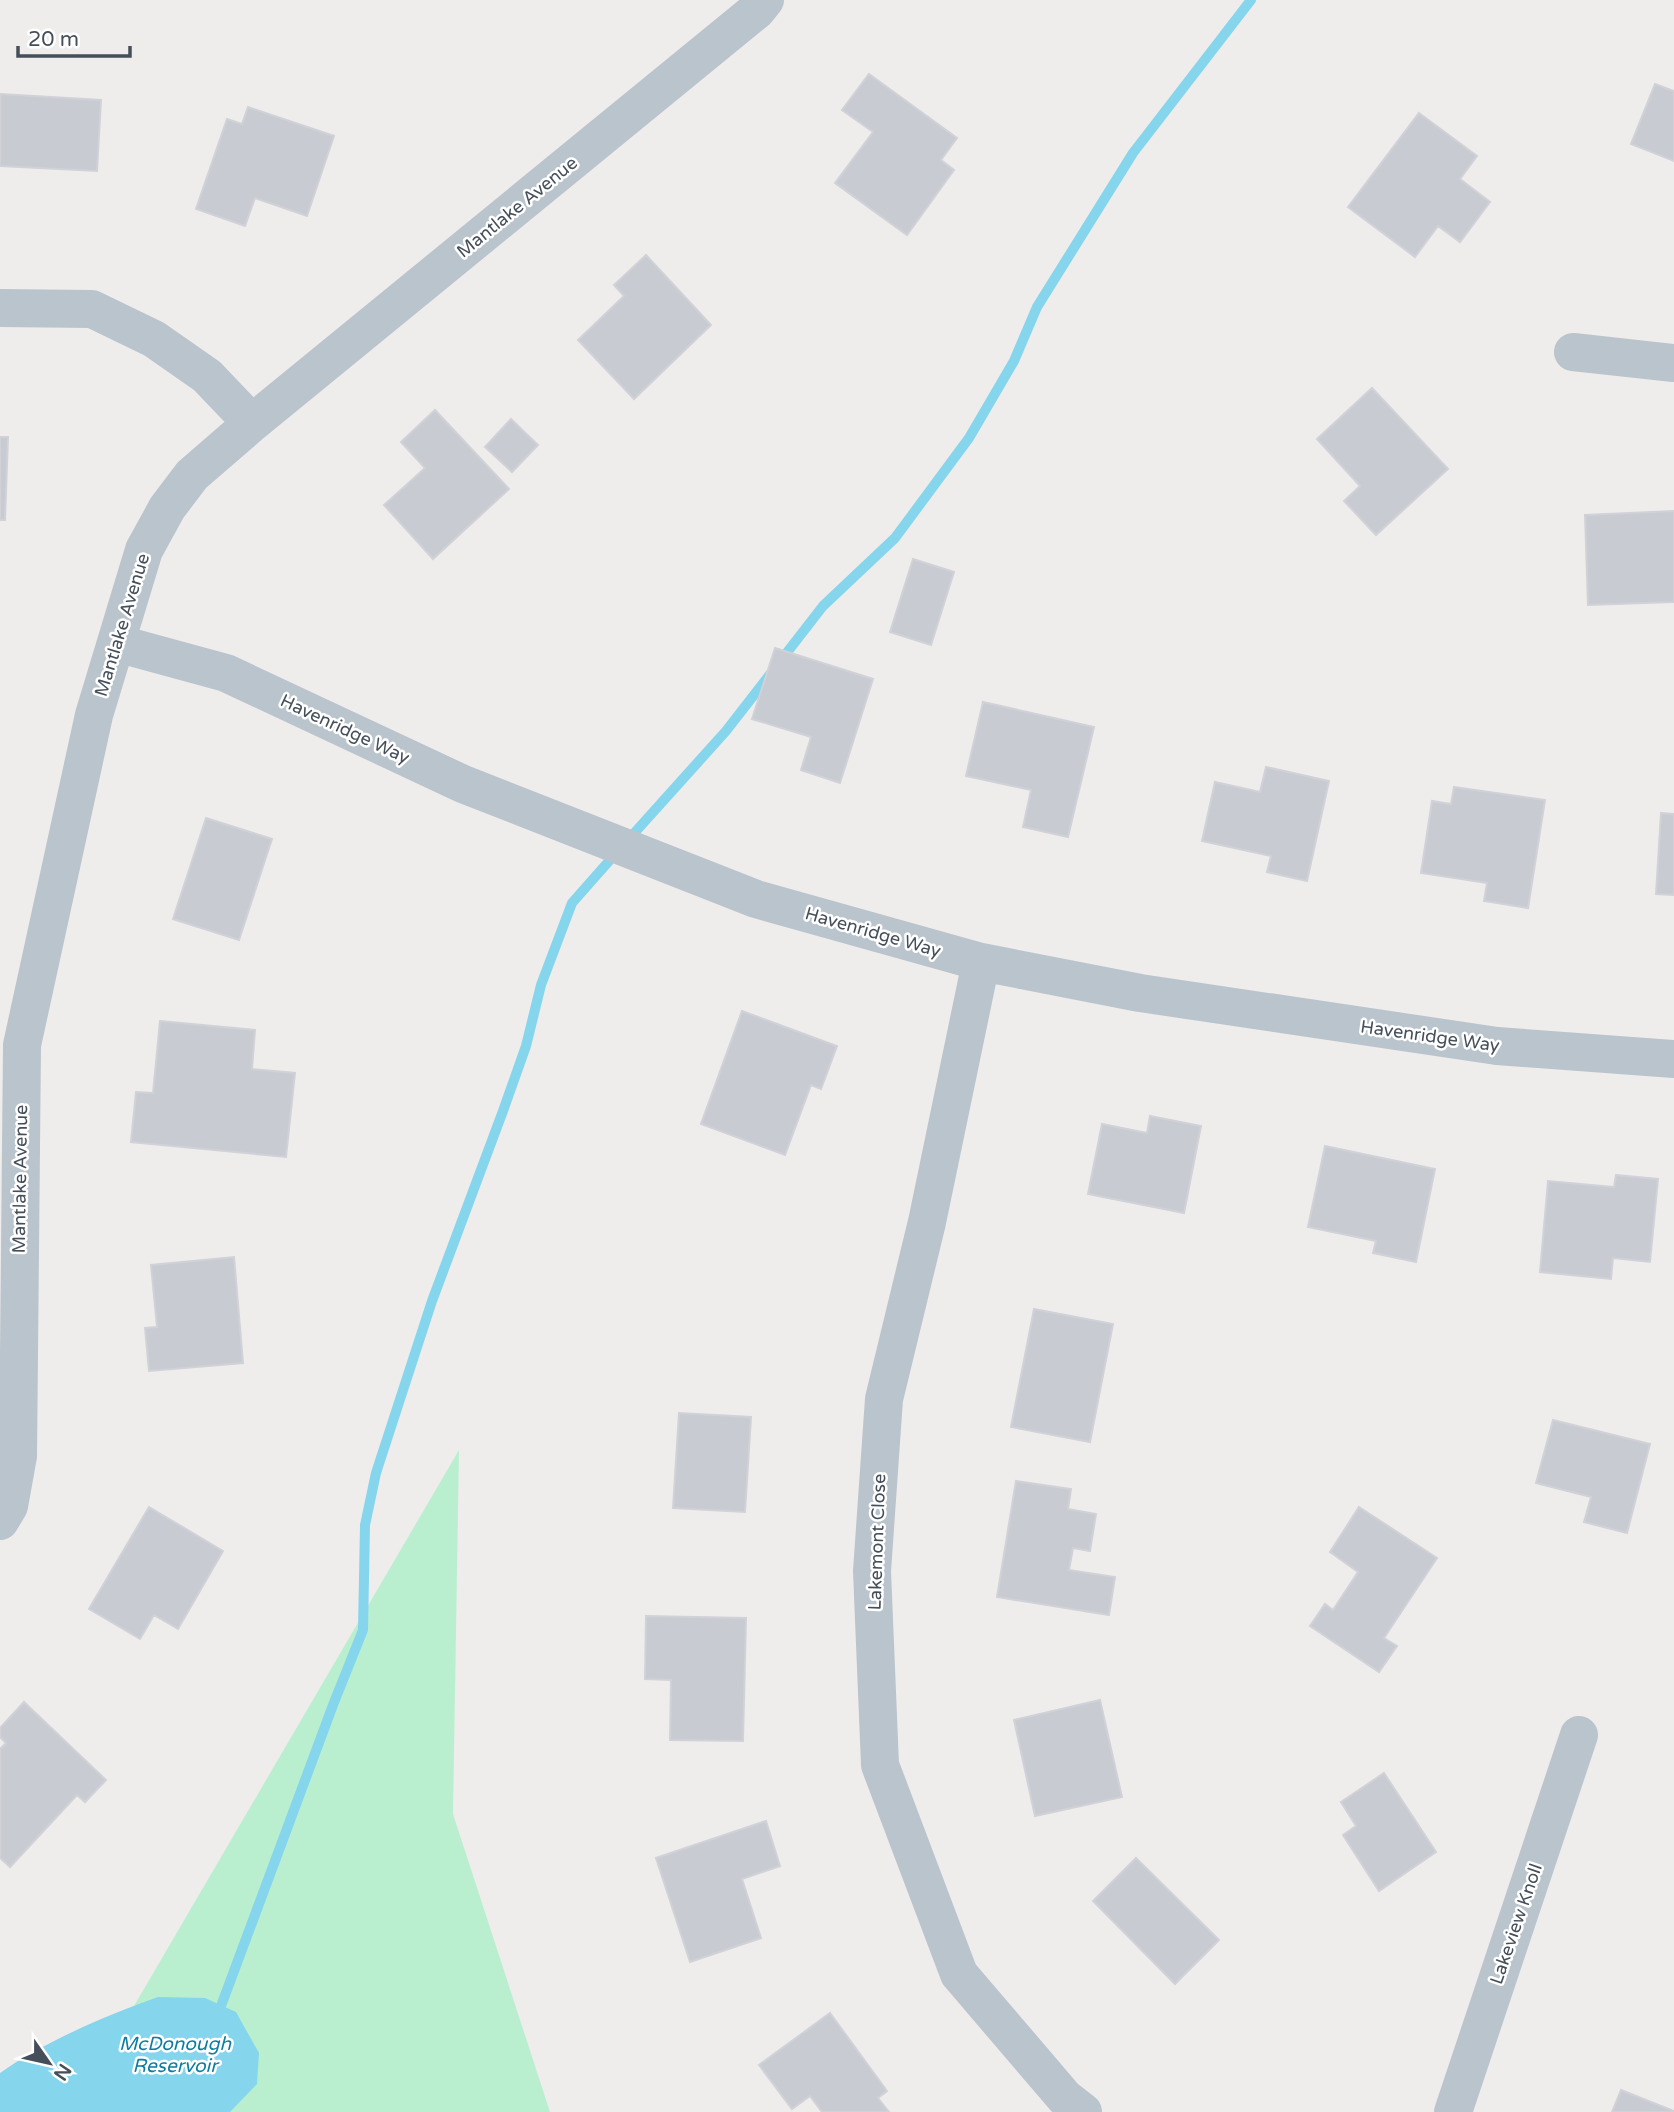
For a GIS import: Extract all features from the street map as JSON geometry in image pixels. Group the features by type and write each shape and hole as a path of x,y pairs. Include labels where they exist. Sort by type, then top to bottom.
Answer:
{"street":[{"name":"Mantlake Avenue","path":"0,1521 9,1506 18,1456 22,1045 94,715 144,550 167,508 192,475 757,10 765,0"},
{"path":"0,308 92,309 154,339 207,376 252,423"},
{"path":"1573,352 1674,363"},
{"name":"Havenridge Way","path":"116,643 226,673 463,784 756,899 981,962 1140,993 1497,1046 1674,1059"},
{"name":"Lakemont Close","path":"981,962 927,1222 884,1399 872,1572 880,1765 959,1974 1065,2098 1083,2112"},
{"name":"Lakeview Knoll","path":"1453,2112 1579,1735"}],"green space":[{"path":"459,1450 453,1814 550,2112 72,2112"}],"water":[{"name":"McDonough Reservoir","path":"158,1997 205,1998 236,2012 259,2053 257,2084 230,2112 0,2112 0,2073 76,2030"}],"building":[{"path":"869,74 957,138 941,160 954,170 907,235 835,183 873,132 842,110"},
{"path":"1655,84 1674,91 1674,161 1631,144"},
{"path":"0,94 101,100 97,171 0,166"},
{"path":"248,107 334,136 307,216 255,198 245,226 196,209 227,119 242,124"},
{"path":"1419,113 1477,156 1460,179 1490,202 1460,242 1438,226 1415,257 1348,207"},
{"path":"646,255 711,325 634,399 578,340 624,296 614,285"},
{"path":"1372,388 1448,469 1376,535 1344,501 1360,486 1317,439"},
{"path":"435,410 509,489 433,559 384,505 425,468 401,442"},
{"path":"511,419 538,445 512,472 485,447"},
{"path":"0,437 8,437 5,520 0,520"},
{"path":"1674,511 1674,602 1588,605 1585,515"},
{"path":"913,559 954,572 931,645 890,632"},
{"path":"775,648 873,679 840,783 801,770 811,737 752,719"},
{"path":"983,702 1094,727 1068,837 1023,827 1031,790 966,776"},
{"path":"1266,767 1329,781 1307,881 1267,872 1271,856 1202,841 1215,782 1260,792"},
{"path":"1454,787 1545,800 1528,908 1484,901 1487,883 1421,873 1432,801 1451,804"},
{"path":"1661,813 1674,814 1674,895 1656,894"},
{"path":"206,818 272,839 239,940 173,919"},
{"path":"742,1011 837,1046 821,1089 811,1085 785,1155 701,1124"},
{"path":"160,1021 255,1030 252,1069 295,1073 286,1157 131,1142 136,1092 153,1093"},
{"path":"1150,1116 1201,1126 1184,1213 1088,1194 1102,1124 1147,1133"},
{"path":"1325,1146 1435,1169 1416,1262 1373,1253 1376,1241 1308,1227"},
{"path":"1616,1175 1658,1179 1650,1262 1613,1258 1611,1279 1540,1272 1548,1181 1614,1187"},
{"path":"234,1257 243,1363 149,1371 145,1328 157,1327 151,1265"},
{"path":"1034,1309 1113,1324 1090,1442 1011,1427"},
{"path":"679,1413 751,1417 745,1512 673,1508"},
{"path":"1553,1420 1650,1444 1627,1533 1584,1522 1591,1497 1536,1483"},
{"path":"1016,1481 1071,1489 1068,1509 1096,1514 1090,1551 1073,1548 1069,1570 1115,1577 1109,1615 997,1597"},
{"path":"149,1507 223,1551 178,1629 154,1615 140,1639 89,1609"},
{"path":"1359,1507 1437,1558 1384,1638 1397,1646 1379,1672 1310,1626 1325,1604 1333,1610 1358,1572 1330,1552"},
{"path":"646,1616 746,1618 743,1741 670,1740 671,1680 645,1679"},
{"path":"1100,1700 1122,1797 1035,1816 1014,1720"},
{"path":"24,1702 106,1780 85,1802 77,1795 10,1867 0,1858 0,1749 6,1743 0,1737 0,1728"},
{"path":"1384,1773 1436,1852 1379,1891 1343,1835 1356,1826 1341,1802"},
{"path":"766,1821 780,1866 742,1879 761,1938 690,1962 656,1858"},
{"path":"1136,1858 1219,1940 1175,1984 1093,1901"},
{"path":"830,2013 887,2091 878,2098 889,2112 822,2112 810,2096 792,2109 759,2065"},
{"path":"1621,2090 1674,2111 1674,2112 1612,2112"}],"waterway":[{"path":"628,840 726,731 823,606 895,538 969,438 1014,361 1037,307 1133,153 1251,0"},
{"path":"221,2006 363,1630 365,1525 376,1473 432,1301 526,1046 541,985 572,903 617,852"}]}
